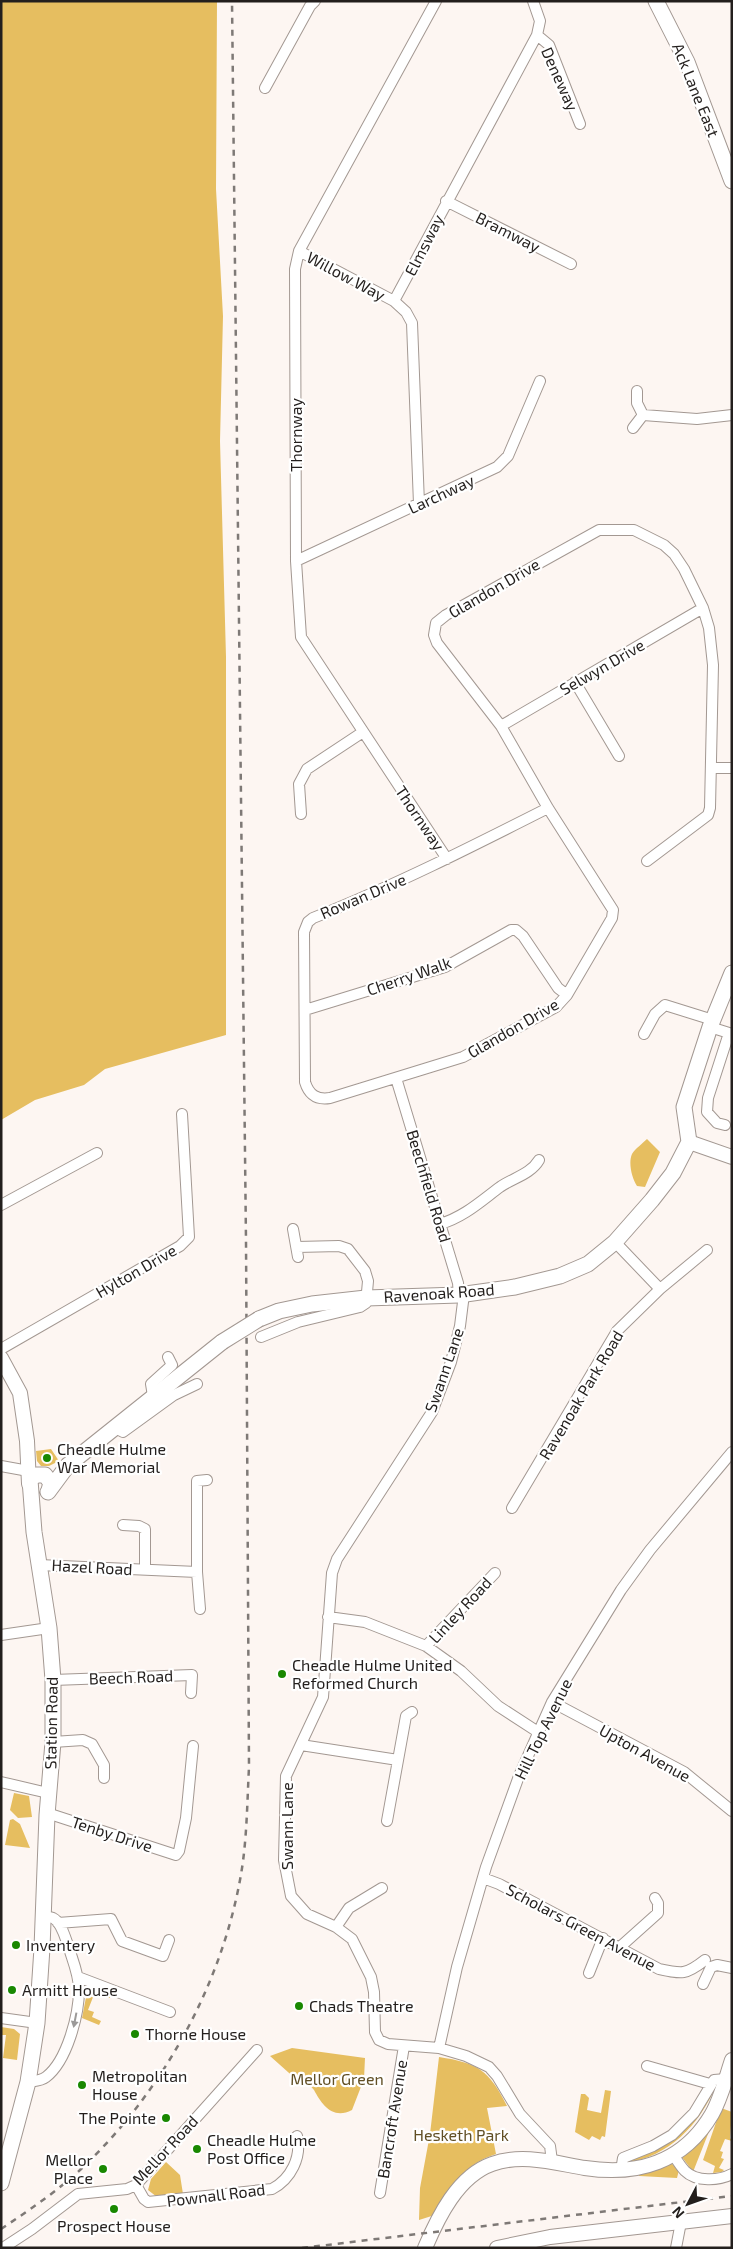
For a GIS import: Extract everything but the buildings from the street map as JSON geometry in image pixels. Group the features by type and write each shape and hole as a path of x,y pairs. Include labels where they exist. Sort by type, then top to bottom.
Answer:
{"main road":[{"name":"Ack Lane East","path":"656,1 687,62 732,182"},
{"path":"732,973 712,1023 684,1107 689,1142 732,1157"},
{"name":"Ravenoak Road","path":"38,1483 68,1465 113,1427 222,1342 259,1319 312,1304 366,1298 462,1295 515,1287 560,1276 588,1264 616,1242 673,1173 689,1142"},
{"path":"1,1358 20,1393 27,1441 38,1483"},
{"name":"Station Road","path":"1,2183 28,2082 37,2023 48,1793 53,1742 53,1680 49,1628 34,1532 38,1483"},
{"path":"425,2248 435,2225 459,2188 482,2168 492,2164 523,2159 552,2161 585,2168 621,2171 645,2167 673,2155 701,2130 713,2113 732,2060"},
{"path":"497,2248 732,2216"}],"street":[{"path":"265,88 310,6 315,1"},
{"name":"Thornway","path":"436,1 299,250 295,269 296,561 301,637 448,859"},
{"name":"Elmsway","path":"394,301 446,201 537,35 540,21 533,1"},
{"name":"Deneway","path":"537,35 549,45 580,124"},
{"name":"Bramway","path":"446,201 571,264"},
{"name":"Willow Way","path":"299,250 394,301"},
{"path":"394,301 406,312 412,324 419,504"},
{"name":"Larchway","path":"296,561 497,467 504,462 540,381"},
{"path":"637,391 637,403 643,415"},
{"path":"643,415 697,418 732,415"},
{"path":"633,428 643,415"},
{"name":"Glandon Drive","path":"396,1078 463,1056 556,1007 567,994 612,918 613,910 548,808 501,726 437,643 434,635 436,623 446,615 599,530 634,530 649,536 674,554 684,569 703,608 708,628 713,665 710,808 708,815 647,861"},
{"name":"Selwyn Drive","path":"501,726 703,608"},
{"path":"575,682 618,756"},
{"path":"301,814 299,784 307,769 363,732"},
{"path":"711,768 732,768"},
{"name":"Rowan Drive","path":"396,1078 321,1100 313,1095 305,1082 304,932 308,922 313,918 366,897 448,859 548,808"},
{"name":"Cherry Walk","path":"305,1010 445,967 511,930 516,930 523,936 558,988 567,994"},
{"path":"644,1034 655,1014 665,1005 712,1023 730,1034 708,1098 707,1112 717,1123 725,1125"},
{"name":"Beechfield Road","path":"396,1078 462,1295"},
{"name":"Hylton Drive","path":"1,1349 180,1246 189,1237 182,1114"},
{"path":"1,1205 97,1153"},
{"path":"440,1224 474,1208 500,1187 531,1174 539,1160"},
{"path":"261,1337 298,1322 360,1307 366,1303 368,1281 365,1271 348,1250 339,1246 297,1252 292,1229"},
{"path":"616,1242 660,1289"},
{"name":"Ravenoak Park Road","path":"512,1508 617,1331 660,1289 706,1250"},
{"name":"Swann Lane","path":"462,1295 460,1326 451,1362 432,1412 337,1559 332,1573 323,1697 286,1776 284,1860 291,1896 307,1914 336,1927 352,1939 371,1977 374,1992 376,2037 383,2043 439,2048 479,2061 489,2067 497,2076 520,2114 550,2146 552,2161"},
{"path":"153,1396 151,1384 172,1365 168,1357"},
{"path":"113,1427 123,1432 174,1395 197,1384"},
{"name":"Hill Top Avenue","path":"439,2048 457,1967 483,1878 519,1776 552,1702 616,1598 650,1550 732,1452"},
{"path":"1,1466 23,1470 38,1483"},
{"path":"200,1609 197,1572 197,1481 207,1480"},
{"name":"Hazel Road","path":"122,1525 139,1526 145,1529 145,1570"},
{"name":"Hazel Road","path":"39,1565 197,1572"},
{"name":"Linley Road","path":"426,1646 495,1573"},
{"path":"328,1617 365,1622 426,1646 461,1672 498,1706 538,1732"},
{"path":"1,1635 49,1628"},
{"name":"Beech Road","path":"53,1680 192,1675 191,1693"},
{"name":"Upton Avenue","path":"552,1702 684,1772 732,1811"},
{"path":"387,1821 406,1716 412,1712"},
{"path":"53,1742 82,1740 92,1744 104,1765 104,1778"},
{"path":"301,1745 398,1760"},
{"name":"Tenby Drive","path":"47,1813 176,1858 186,1818 193,1746"},
{"path":"1,1782 48,1793"},
{"name":"Scholars Green Avenue","path":"483,1878 499,1884 659,1968 681,1973 692,1970 705,1960"},
{"path":"336,1927 348,1908 382,1888"},
{"path":"620,1947 658,1913 658,1903 655,1898"},
{"path":"28,2082 38,2081 46,2077 64,2051 75,2025 78,1997 78,1977 58,1923 53,1918 42,1916"},
{"path":"58,1923 111,1919 122,1941 163,1956 169,1940"},
{"path":"589,1973 603,1938"},
{"path":"703,1984 711,1967 717,1965 732,1968"},
{"path":"78,1977 170,2012"},
{"path":"1,2018 37,2023"},
{"name":"Bancroft Avenue","path":"380,2193 404,2046"},
{"name":"Mellor Road","path":"3,2248 32,2229 78,2194 127,2189 136,2184 257,2050"},
{"path":"647,2066 710,2084"},
{"path":"621,2171 623,2158 664,2140 684,2124 702,2102 710,2084 719,2078 726,2079"},
{"name":"Pownall Road","path":"136,2184 144,2199 148,2202 272,2189 281,2184 291,2172 300,2148 297,2136"},
{"path":"673,2155 686,2172 698,2178 718,2178 732,2174"},
{"path":"676,2248 682,2222"}],"green space":[{"path":"1,1 217,1 216,189 223,316 220,441 226,657 226,1035 105,1069 84,1085 35,1100 1,1120"},
{"path":"647,1139 660,1152 645,1187 637,1186 630,1162 632,1154"},
{"path":"51,1449 59,1461 49,1466 41,1466 37,1461 36,1451"},
{"path":"14,1793 29,1796 32,1817 18,1818 10,1810"},
{"path":"13,1819 20,1824 30,1848 5,1845 10,1820"},
{"path":"88,1987 110,1996 110,1998 95,1992 88,2010 94,2012 92,2017 101,2021 99,2025 82,2018"},
{"path":"1,2027 14,2029 20,2034 17,2060 3,2058 6,2035 1,2035"},
{"name":"Mellor Green","path":"292,2048 365,2058 364,2079 352,2110 339,2113 329,2109 321,2101 313,2088 302,2078 298,2081 270,2056"},
{"name":"Hesketh Park","path":"439,2057 464,2062 481,2070 494,2084 507,2106 487,2108 496,2154 475,2164 460,2177 438,2214 419,2220 420,2188 430,2134"},
{"path":"716,2086 701,2114 681,2137 655,2154 641,2160 625,2163 650,2152"},
{"path":"605,2090 611,2091 605,2137 602,2136 600,2140 592,2136 589,2140 575,2132 581,2094 585,2094 589,2098 587,2110 601,2113"},
{"path":"721,2108 732,2112 730,2138 732,2141 725,2139 720,2151 723,2152 721,2158 724,2159 719,2168 724,2170 713,2173 715,2166 703,2160"},
{"path":"710,2129 693,2172 682,2157"},
{"path":"166,2162 180,2175 183,2194 157,2197 148,2190 151,2179"},
{"path":"671,2163 679,2170 677,2178 639,2176 638,2174"}],"railway":[{"path":"1,2229 52,2194 80,2170 109,2140 161,2074 202,2000 218,1961 231,1921 244,1852 249,1767 246,1241 232,1"},
{"path":"302,2248 732,2196"}],"place":[{"name":"Cheadle Hulme War Memorial","path":"47,1458"},
{"name":"Cheadle Hulme United Reformed Church","path":"282,1674"},
{"name":"Inventery","path":"16,1945"},
{"name":"Armitt House","path":"12,1990"},
{"name":"Chads Theatre","path":"299,2006"},
{"name":"Thorne House","path":"135,2034"},
{"name":"Metropolitan House","path":"82,2085"},
{"name":"The Pointe","path":"166,2118"},
{"name":"Cheadle Hulme Post Office","path":"197,2149"},
{"name":"Mellor Place","path":"103,2169"},
{"name":"Prospect House","path":"114,2209"}]}
